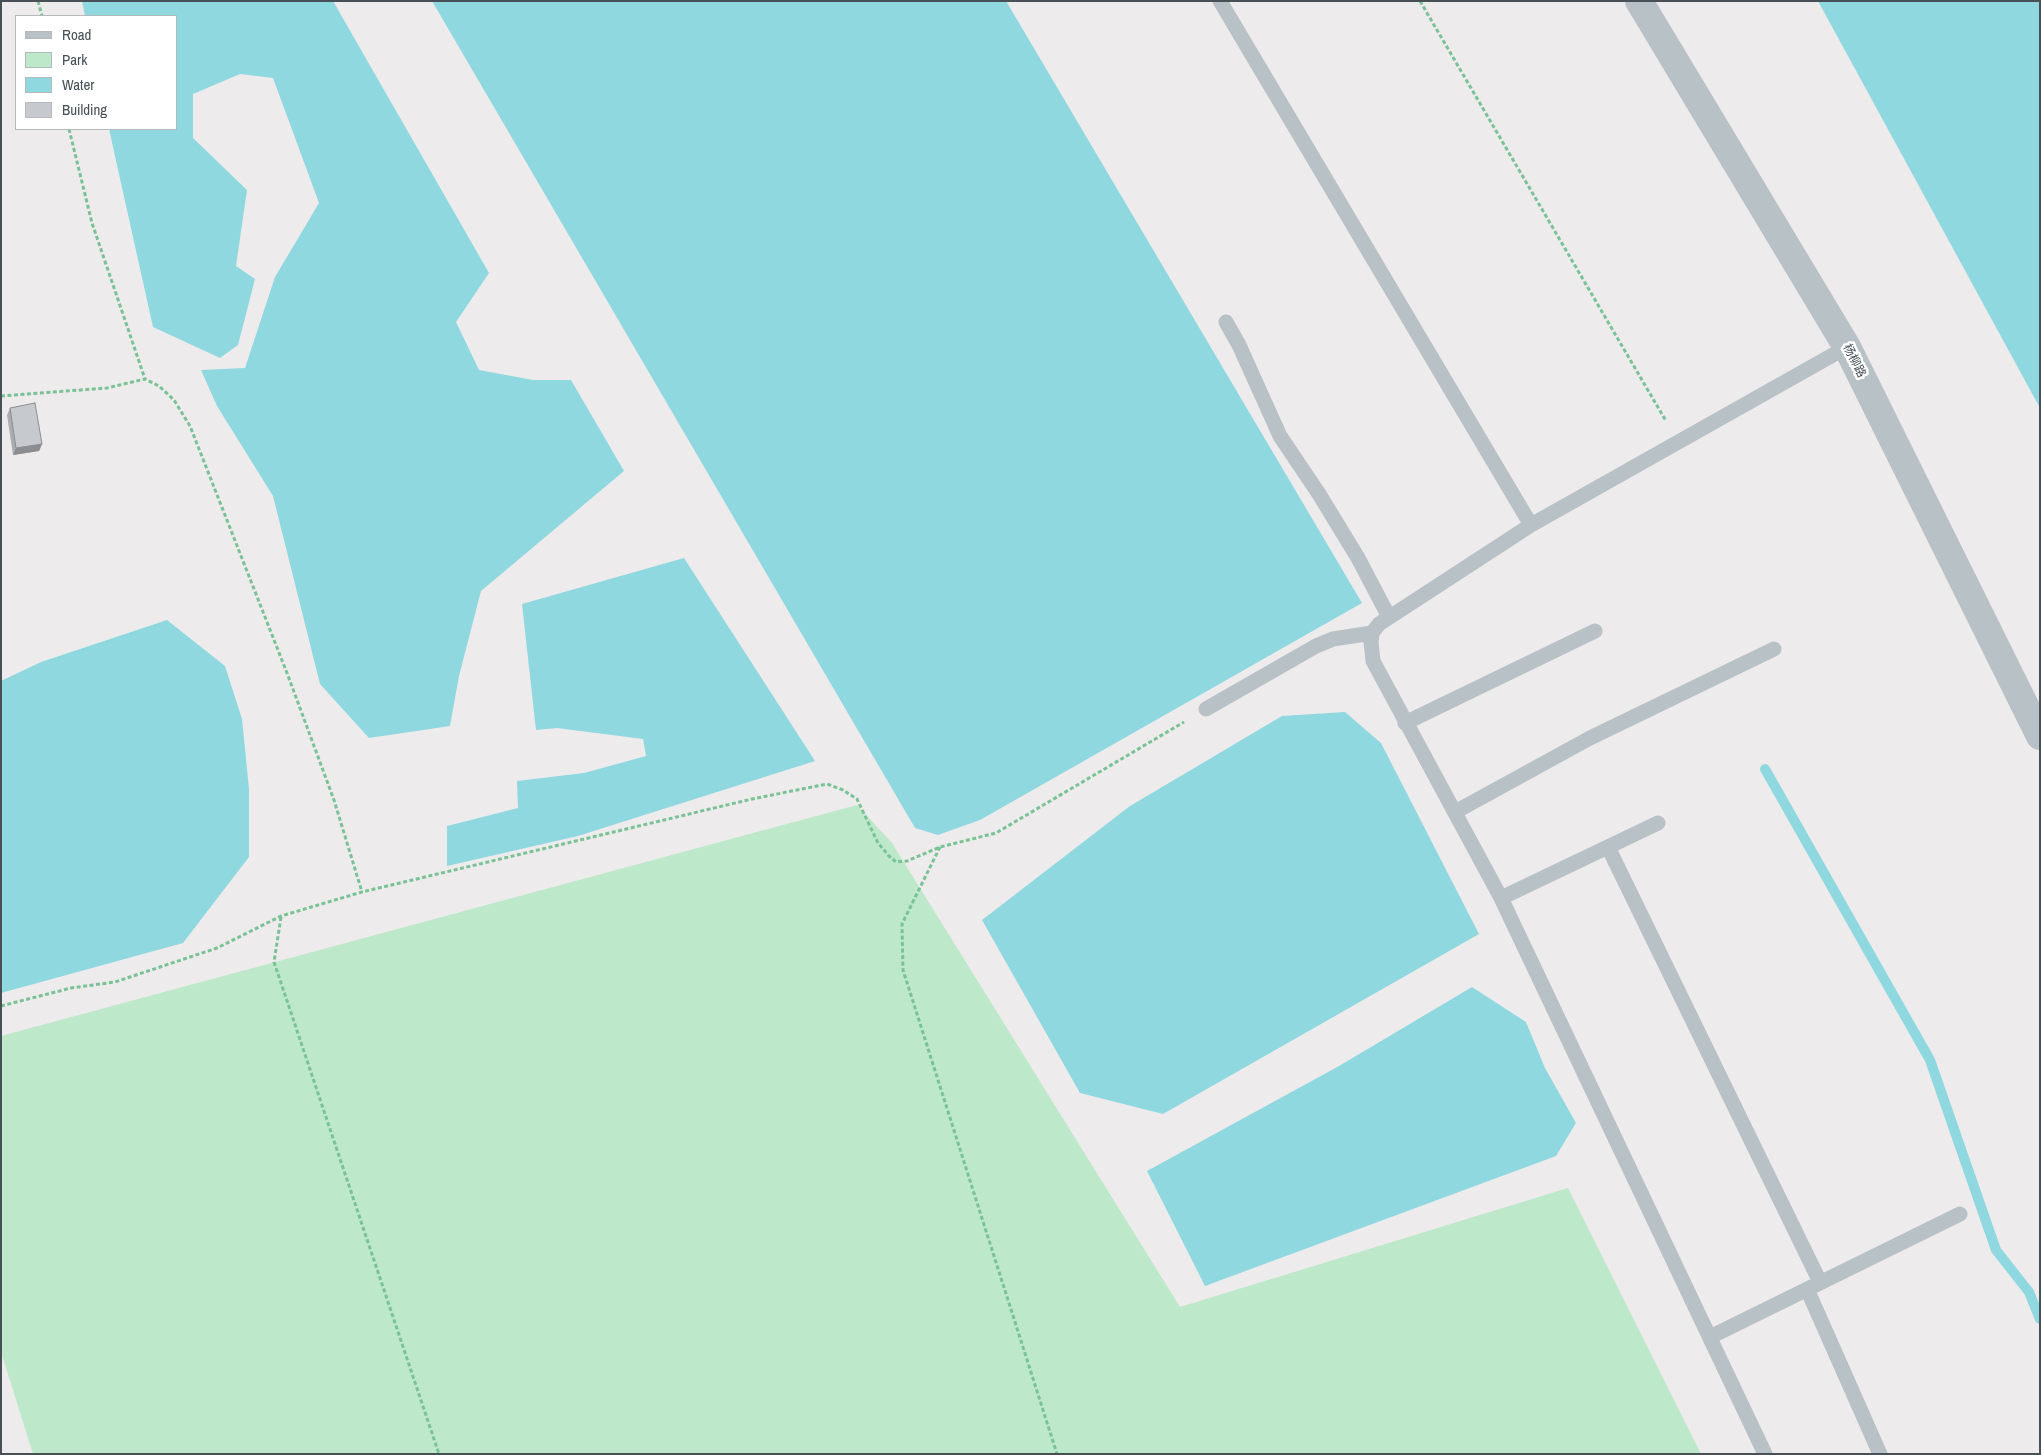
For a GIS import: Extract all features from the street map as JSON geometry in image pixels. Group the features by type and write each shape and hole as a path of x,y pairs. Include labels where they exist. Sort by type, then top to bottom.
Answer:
{"street":[{"name":"杨柳路","path":"1639,1 1847,347 2040,736"}],"lane":[{"path":"1220,1 1531,525"},
{"path":"1226,322 1239,345 1280,436 1343,534 1390,617"},
{"path":"1765,1454 1500,898 1405,723 1373,661 1370,650 1372,633 1379,624 1531,525 1847,347"},
{"path":"1405,723 1596,632"},
{"path":"1206,709 1316,646 1333,639 1372,633"},
{"path":"1455,812 1590,738 1774,649"},
{"path":"1500,898 1658,823"},
{"path":"1608,847 1813,1286 1880,1454"},
{"path":"1710,1337 1960,1214"}],"path":[{"path":"38,1 42,15"},
{"path":"1420,1 1678,441"},
{"path":"69,130 92,224 145,379"},
{"path":"1,396 107,388 145,379 159,386 174,400 190,426 287,673 334,800 362,892"},
{"path":"1,1006 72,988 115,982 218,948 281,916 362,892 752,799 827,784 843,790 857,799 878,842 896,862 907,861 940,847 996,833 1206,709"},
{"path":"940,847 902,924 903,970 1057,1454"},
{"path":"281,916 274,962 439,1454"}],"green space":[{"path":"857,805 892,843 1180,1307 1568,1188 1701,1454 33,1454 1,1352 1,1036"}],"water":[{"path":"82,1 333,1 489,273 456,322 479,370 533,380 571,380 624,471 481,591 459,676 450,726 369,738 320,684 273,496 217,406 201,370 245,368 275,277 319,203 273,78 240,74 193,94 193,138 247,190 236,266 255,279 238,345 220,358 153,327 109,130 178,130 178,15 85,15"},
{"path":"432,1 1006,1 1362,603 980,820 938,835 915,828"},
{"path":"1818,1 2040,1 2040,408"},
{"path":"684,558 815,761 578,836 447,866 447,826 518,808 517,781 584,773 646,756 643,739 557,728 536,730 522,604"},
{"path":"167,620 225,666 242,719 249,789 249,857 183,943 1,993 1,681 41,662"},
{"path":"1345,712 1381,743 1479,934 1163,1114 1080,1093 982,920 1130,806 1282,716"},
{"path":"1472,987 1526,1022 1545,1068 1576,1123 1556,1156 1205,1286 1147,1171 1339,1066"}],"building":[{"path":"35,403 42,444 16,448 10,408"}],"waterway":[{"path":"1765,769 1930,1060 1996,1250 2029,1292 2040,1319"}]}
